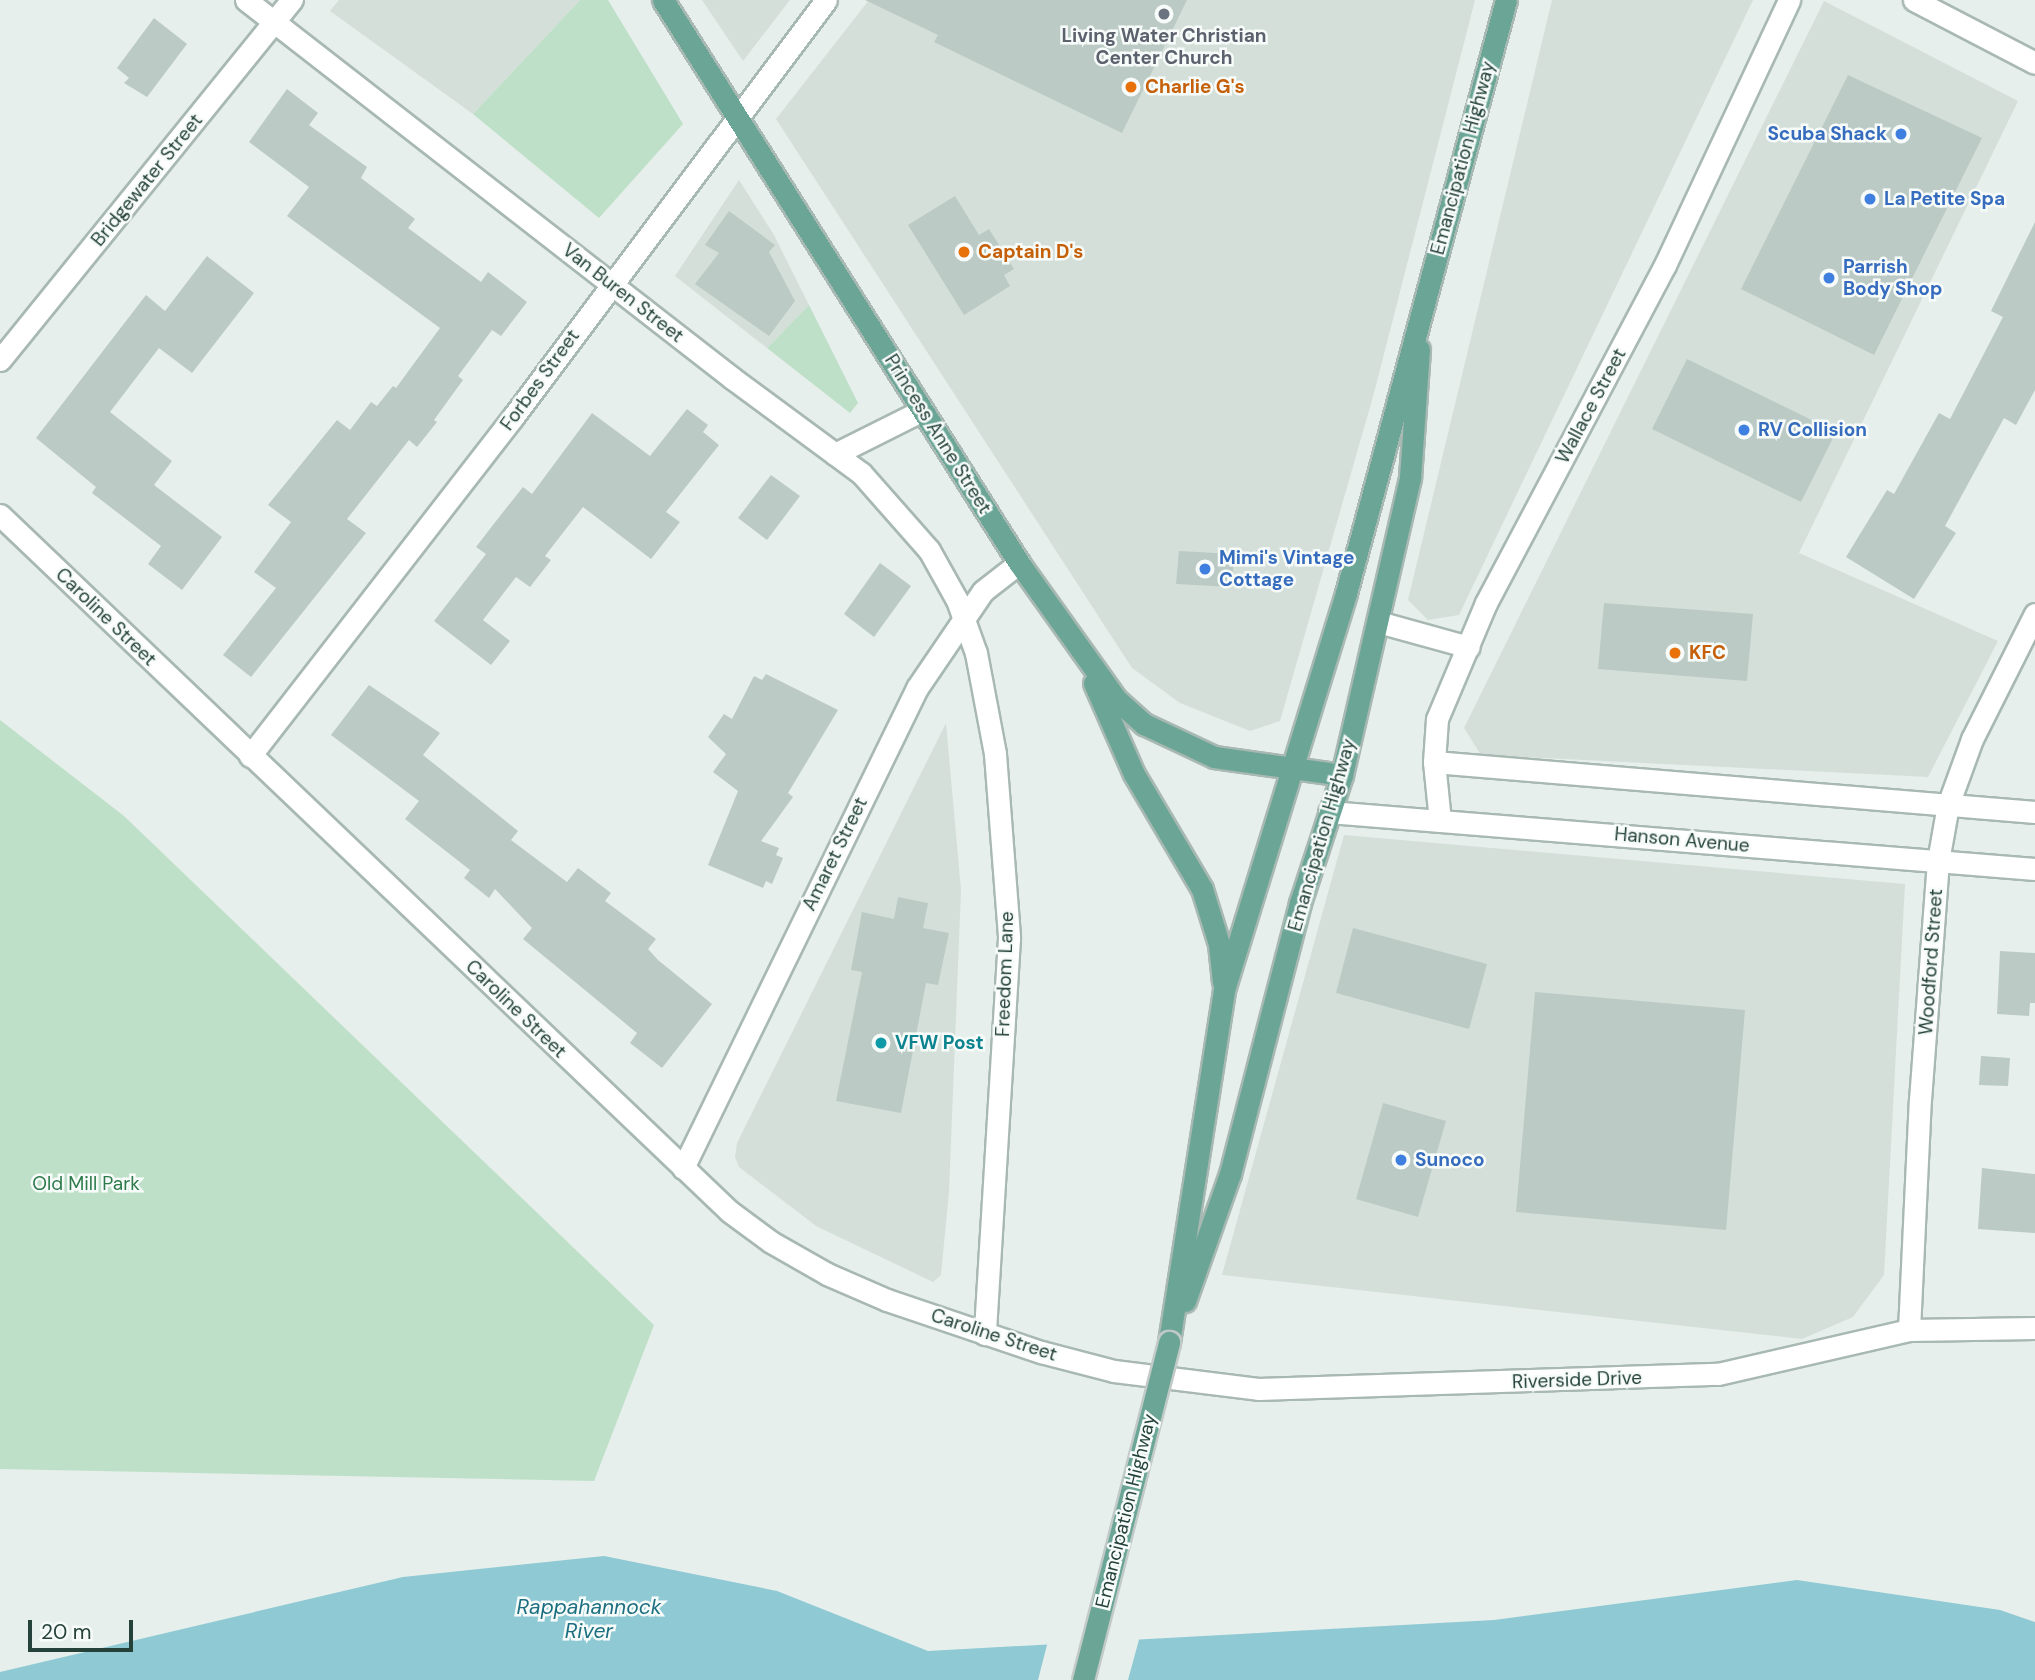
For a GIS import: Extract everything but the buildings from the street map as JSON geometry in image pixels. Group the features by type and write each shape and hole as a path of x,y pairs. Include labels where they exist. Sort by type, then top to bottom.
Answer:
{"main road":[{"name":"Princess Anne Street","path":"663,0 1019,563 1084,659 1116,699 1144,724 1181,745 1214,757 1292,770"},
{"name":"Emancipation Highway","path":"1083,1680 1169,1342 1224,990 1346,593 1506,0"},
{"name":"Emancipation Highway","path":"1169,1342 1230,1174 1300,904 1342,775 1410,478 1420,316"},
{"path":"1084,659 1134,774 1206,900 1224,990"},
{"path":"1292,770 1342,775"}],"street":[{"name":"Van Buren Street","path":"246,0 274,25 861,473 929,550 964,618"},
{"name":"Bridgewater Street","path":"0,360 292,0"},
{"name":"Forbes Street","path":"250,756 513,417 737,115 826,0"},
{"name":"Wallace Street","path":"1440,821 1434,762 1437,719 1486,603 1665,265 1789,0"},
{"path":"1914,0 2035,63"},
{"path":"835,454 923,410"},
{"name":"Caroline Street","path":"0,515 682,1168 771,1242 827,1274 985,1334 1114,1371"},
{"name":"Amaret Street","path":"682,1168 917,688 983,591 1019,563"},
{"name":"Woodford Street","path":"1909,1330 1938,861 1948,805 1972,739 2035,614"},
{"name":"Freedom Lane","path":"964,618 976,653 995,754 1009,938 985,1334"},
{"path":"1378,622 1469,647"},
{"path":"1434,762 2035,813"},
{"name":"Hanson Avenue","path":"1329,812 2035,869"},
{"name":"Riverside Drive","path":"1114,1371 1258,1389 1614,1379 1718,1374 1806,1357 1909,1330 2035,1328"}],"shaded area":[{"path":"339,0 580,0 473,114 330,11"},
{"path":"702,0 790,0 743,61"},
{"path":"869,0 1475,0 1374,393 1280,721 1250,731 1180,703 1132,668 776,119"},
{"path":"1552,0 1753,0 1459,615 1428,620 1408,600"},
{"path":"1824,1 2018,101 1799,553 1998,641 1928,777 1481,755 1464,728"},
{"path":"739,180 774,235 809,305 767,348 675,276"},
{"path":"946,723 961,890 949,1192 941,1275 933,1282 816,1226 739,1167 735,1157 737,1143"},
{"path":"1344,835 1905,884 1884,1275 1853,1317 1802,1339 1222,1275"}],"green space":[{"path":"580,0 608,0 683,124 599,218 473,114"},
{"path":"809,305 858,403 850,413 767,348"},
{"name":"Old Mill Park","path":"0,720 124,816 654,1325 594,1481 0,1469"}],"water":[{"name":"Rappahannock River","path":"604,1556 777,1591 928,1651 1494,1620 1797,1580 2000,1610 2035,1622 2035,1680 0,1680 0,1672 403,1577"}],"pier":[{"path":"1140,1636 1128,1680 1038,1680 1048,1641"}],"place":[{"name":"Living Water Christian Center Church","path":"1164,14"},
{"name":"Charlie G's","path":"1131,87"},
{"name":"Scuba Shack","path":"1901,134"},
{"name":"La Petite Spa","path":"1870,199"},
{"name":"Captain D's","path":"964,252"},
{"name":"Parrish Body Shop","path":"1829,278"},
{"name":"RV Collision","path":"1744,430"},
{"name":"Mimi's Vintage Cottage","path":"1205,569"},
{"name":"KFC","path":"1675,653"},
{"name":"VFW Post","path":"881,1043"},
{"name":"Sunoco","path":"1401,1160"}]}
